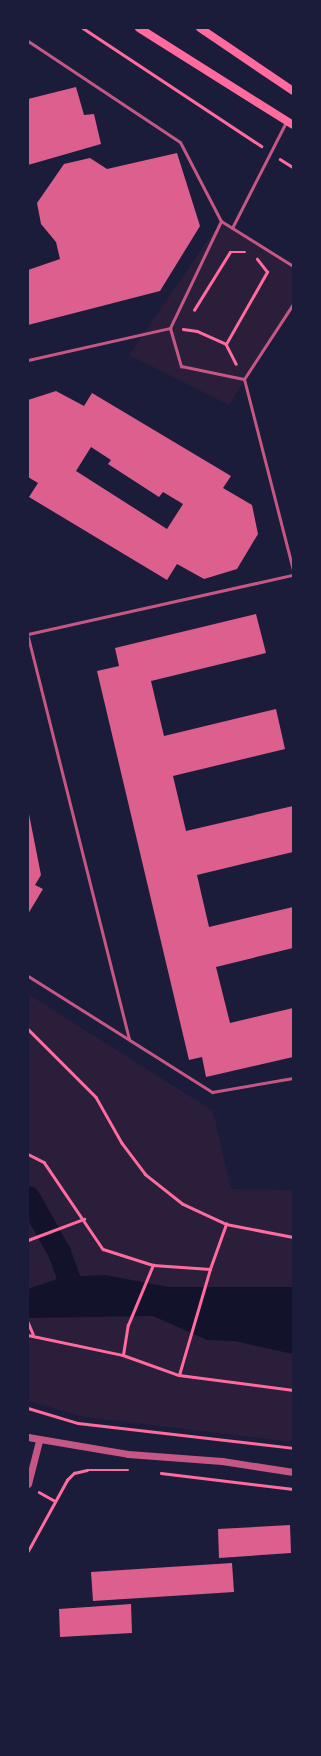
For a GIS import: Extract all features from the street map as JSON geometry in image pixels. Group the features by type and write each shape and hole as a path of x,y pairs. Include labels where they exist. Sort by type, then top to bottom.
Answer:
{"main road":[{"path":"139,28 290,123"},
{"path":"200,28 293,91"}],"street":[{"path":"28,1437 39,1441 128,1454 222,1461 293,1472"},
{"path":"28,1484 39,1441"}],"lane":[{"path":"28,41 180,142 222,221 293,266"},
{"path":"232,228 290,123"},
{"path":"222,221 170,328 181,366 244,379"},
{"path":"293,304 244,379 293,570"},
{"path":"28,360 170,328"},
{"path":"130,1040 28,635 293,575"},
{"path":"28,976 212,1092 293,1078"}],"path":[{"path":"83,28 268,150"},
{"path":"274,154 293,167"},
{"path":"190,317 230,252 250,252"},
{"path":"226,344 268,272 255,257"},
{"path":"182,329 186,323"},
{"path":"170,328 197,331 226,344 244,379"},
{"path":"28,1029 96,1097 122,1143 145,1174 183,1204 226,1224 293,1237"},
{"path":"28,1154 44,1162 103,1249 153,1265 210,1269"},
{"path":"28,1240 84,1219"},
{"path":"179,1374 210,1269 226,1224"},
{"path":"123,1355 128,1325 153,1265"},
{"path":"28,1322 33,1334"},
{"path":"28,1335 33,1334 123,1355 179,1374 293,1390"},
{"path":"28,1408 78,1423 293,1448"},
{"path":"28,1551 67,1480 74,1473 87,1470 133,1470"},
{"path":"156,1472 293,1489"},
{"path":"35,1490 55,1501"}],"shaded area":[{"path":"221,221 293,266 293,305 229,405 129,355"},
{"path":"28,994 213,1111 231,1189 293,1190 293,1442 85,1417 28,1401"},
{"path":"105,1275 168,1287 293,1287 293,1354 234,1341 207,1340 153,1316 28,1318 28,1289 63,1277"}],"building":[{"path":"76,87 84,115 94,114 101,144 28,165 28,99"},
{"path":"177,153 200,226 160,291 28,325 28,270 60,259 56,242 41,224 37,203 64,164 90,158 107,169"},
{"path":"56,391 84,406 92,393 231,476 223,488 252,505 258,534 237,569 204,579 177,564 167,580 29,497 38,483 28,477 28,400","holes":["91,447 111,460 108,464 159,497 163,492 183,504 167,529 76,471"]},
{"path":"256,614 266,653 151,681 164,736 276,709 285,749 173,776 186,831 293,806 293,852 197,875 209,927 293,907 293,948 216,967 230,1023 293,1008 293,1057 206,1077 202,1057 189,1060 97,671 119,666 115,648"},
{"path":"29,814 41,875 35,885 43,889 28,914"},
{"path":"290,1525 291,1553 219,1558 218,1529"},
{"path":"232,1563 234,1592 93,1601 91,1572"},
{"path":"131,1604 132,1633 60,1637 59,1609"}],"waterway":[{"path":"28,1197 59,1252 73,1291"}]}
